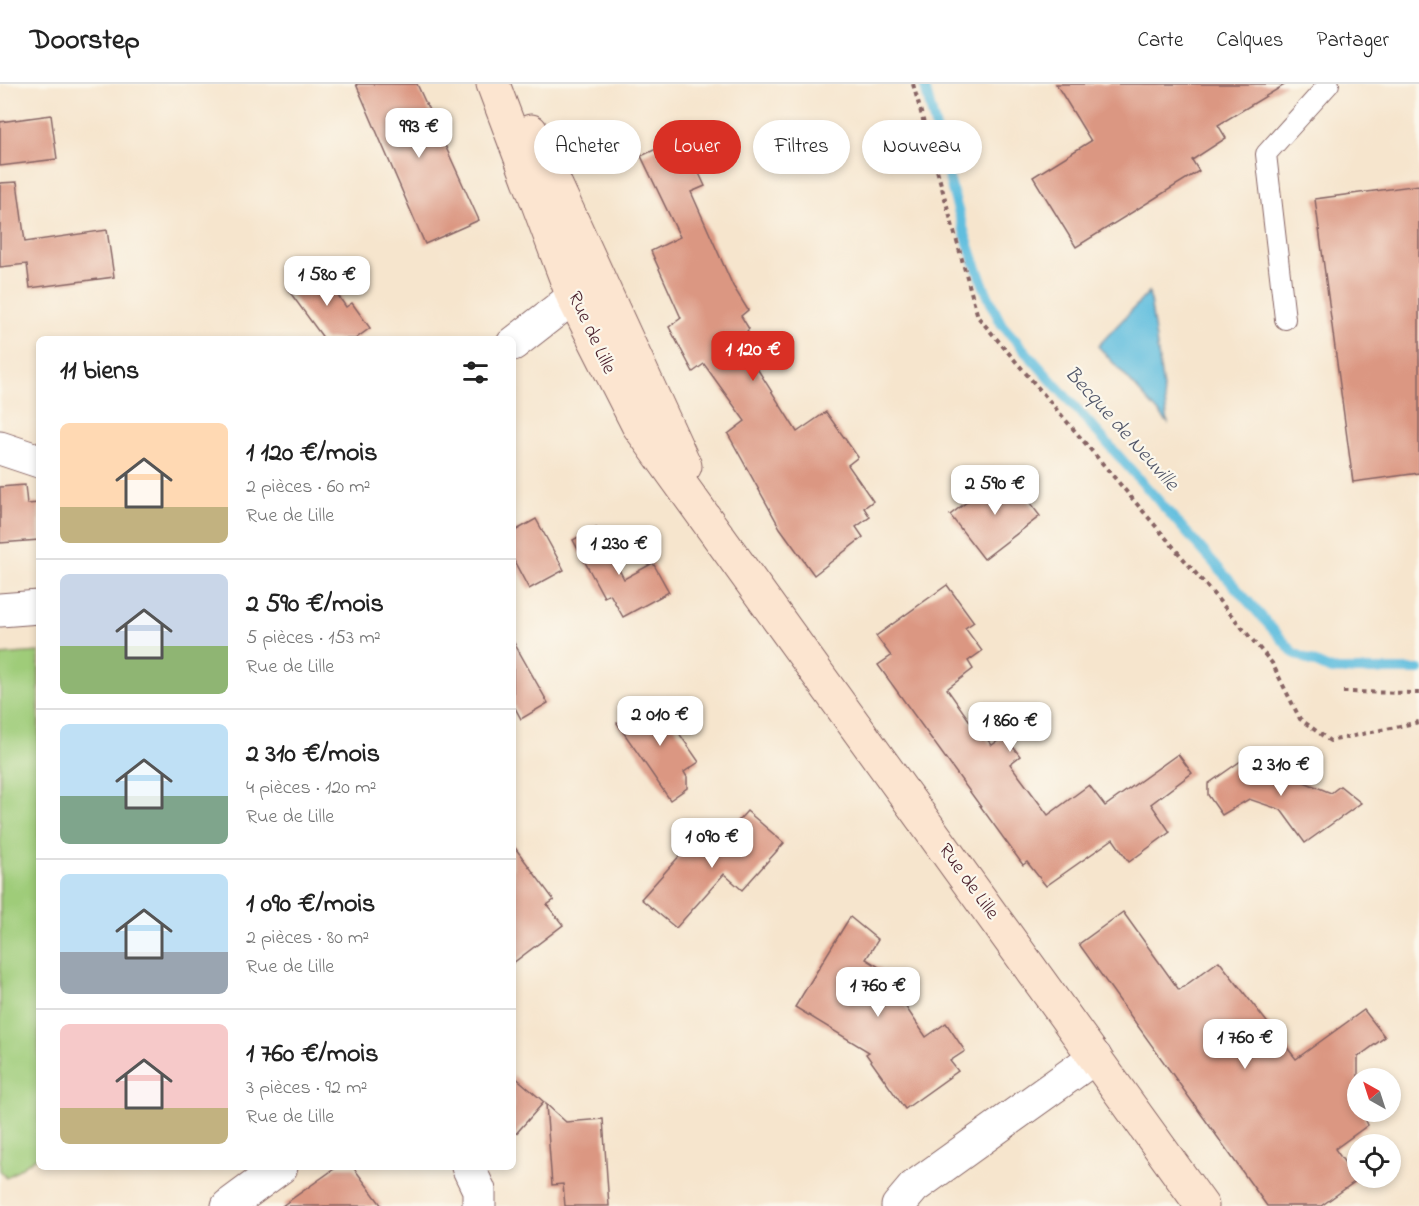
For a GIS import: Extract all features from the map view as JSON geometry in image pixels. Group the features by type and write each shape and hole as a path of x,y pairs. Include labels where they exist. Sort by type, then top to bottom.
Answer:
{"main road":[{"name":"Rue de Lille","path":"493,84 586,288 734,557 1202,1206"},
{"name":"Rue de Lille","path":"509,84 586,288"}],"street":[{"path":"516,342 586,288"},
{"path":"0,448 36,459"},
{"path":"0,610 36,607"},
{"path":"898,1206 914,1187 1095,1057"},
{"path":"228,1206 277,1170"},
{"path":"469,1170 479,1190 479,1206"}],"lane":[{"path":"1285,319 1266,154 1329,84"}],"path":[{"path":"913,84 978,317 1272,663 1299,718 1330,741 1419,722"},
{"path":"1343,692 1419,693"}],"green space":[{"path":"36,652 36,1157 6,1178 0,1170 0,655"}],"water":[{"path":"1149,292 1168,423 1098,346"}],"building":[{"path":"356,84 417,84 479,220 425,244"},
{"path":"1056,84 1286,84 1218,125 1226,138 1192,160 1199,171 1076,247 1033,177 1091,141"},
{"path":"51,115 57,159 0,166 0,122"},
{"path":"653,150 653,174 699,174 705,186 691,192 733,286 748,310 741,316 749,329 747,331 758,346 748,354 797,432 826,412 858,457 848,465 873,501 864,508 870,517 856,527 863,537 814,575 780,528 728,434 745,421 704,364 693,372 669,327 681,318 651,251 680,237 641,156"},
{"path":"17,182 25,242 107,230 114,277 30,288 27,264 0,267 0,183"},
{"path":"1419,185 1419,473 1353,482 1315,199"},
{"path":"317,265 346,307 352,303 370,328 359,336 322,336 286,287"},
{"path":"1006,472 1040,516 984,559 950,515"},
{"path":"25,485 27,504 36,503 36,540 0,543 0,487"},
{"path":"536,519 564,570 529,589 516,565 516,530"},
{"path":"596,527 624,579 653,563 669,592 623,617 610,594 604,597 573,540"},
{"path":"947,585 974,622 965,628 982,651 968,661 973,669 947,689 983,740 986,738 992,745 1005,736 1020,756 1010,764 1048,815 1089,785 1105,806 1178,754 1192,773 1151,804 1170,832 1129,862 1113,839 1046,886 1027,862 1023,865 878,665 891,656 876,636"},
{"path":"516,646 548,703 521,719 516,710"},
{"path":"654,697 699,762 684,772 687,777 687,788 670,800 617,723"},
{"path":"1245,758 1331,793 1340,786 1361,803 1305,843 1281,810 1249,799 1222,815 1208,795 1208,784"},
{"path":"747,811 784,843 742,890 724,874 676,928 641,899 691,843 706,857"},
{"path":"516,849 554,900 547,905 563,925 516,961"},
{"path":"1123,912 1179,990 1219,961 1296,1059 1364,1010 1385,1037 1358,1057 1358,1068 1347,1068 1347,1122 1367,1122 1368,1125 1356,1134 1347,1134 1347,1140 1335,1149 1347,1166 1347,1187 1321,1206 1267,1206 1079,944"},
{"path":"850,917 878,940 866,959 879,967 926,1037 946,1023 965,1051 950,1061 958,1071 905,1109 866,1054 869,1052 795,1007"},
{"path":"516,1078 544,1102 516,1134"},
{"path":"546,1104 566,1122 603,1119 609,1206 565,1206 563,1184 552,1185"},
{"path":"333,1170 355,1170 382,1206 282,1206"}],"waterway":[{"name":"Becque de Neuville","path":"924,84 966,238 1002,325 1294,653 1331,670 1419,670"}]}
